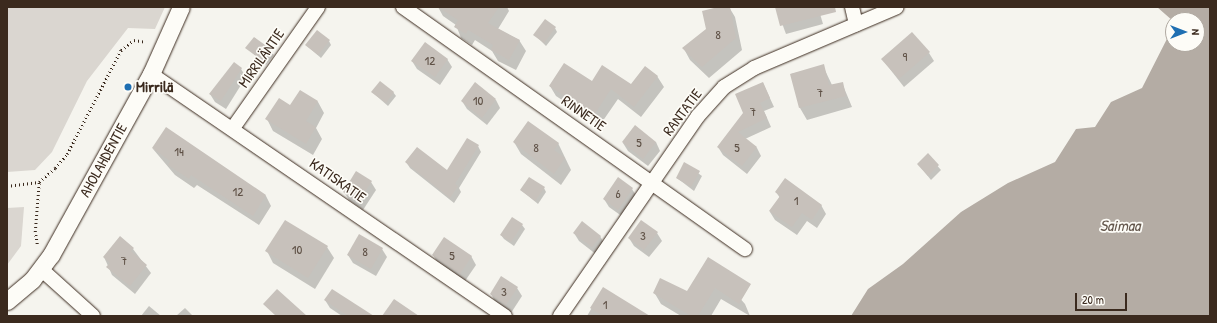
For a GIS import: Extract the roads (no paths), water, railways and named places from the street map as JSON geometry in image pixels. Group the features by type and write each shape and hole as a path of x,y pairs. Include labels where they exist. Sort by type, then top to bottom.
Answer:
{"street":[{"name":"AHOLAHDENTIE","path":"7,301 41,269 51,255 151,74 181,7"},
{"name":"MIRRILÄNTIE","path":"233,128 318,7"},
{"name":"RINNETIE","path":"403,7 653,182 745,249"},
{"path":"852,7 856,25"},
{"name":"RANTATIE","path":"560,316 698,116 724,87 754,68 897,7"},
{"name":"KATISKATIE","path":"151,74 233,128 505,316"},
{"path":"41,269 93,316"}],"water":[{"name":"Saimaa","path":"1157,7 1210,7 1210,316 851,316 868,289 903,264 961,212 1008,183 1055,162 1076,129 1095,127 1111,102 1142,88 1165,43 1165,52 1205,52 1205,12 1165,12 1165,14"}],"place":[{"name":"Mirrilä","path":"128,87"}]}
